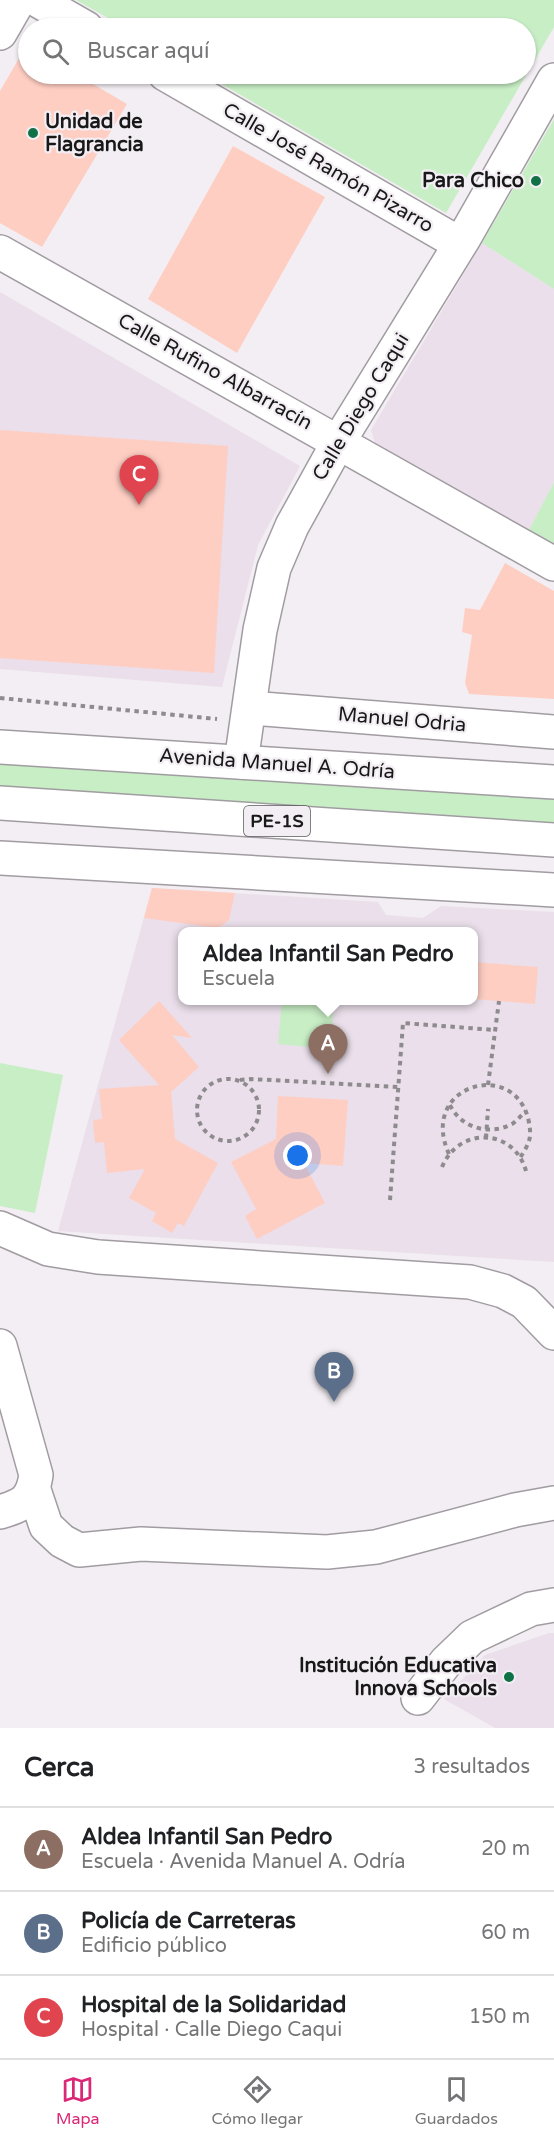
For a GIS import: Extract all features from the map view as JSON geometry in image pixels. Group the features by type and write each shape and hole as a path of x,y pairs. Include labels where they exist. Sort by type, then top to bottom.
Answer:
{"main road":[{"path":"0,33 19,0"},
{"path":"37,0 68,18"},
{"name":"Calle Diego Caqui","path":"241,762 260,630 274,568 292,526 339,441 460,244 554,80"},
{"name":"Calle José Ramón Pizarro","path":"182,84 460,244"},
{"name":"Calle Rufino Albarracín","path":"0,252 554,564"},
{"name":"Manuel Odria","path":"248,715 554,732"},
{"name":"Avenida Manuel A. Odría","path":"0,747 554,782"},
{"name":"PE-1S","path":"0,803 554,840"},
{"path":"0,858 554,890"},
{"path":"0,1229 48,1249 98,1257 471,1282 503,1291 524,1302 554,1333"},
{"path":"1,1354 36,1475 34,1490 46,1526 62,1541 79,1550 141,1544 327,1552 376,1547 514,1510 554,1503"},
{"path":"0,1512 20,1506 34,1490"},
{"path":"418,1698 446,1662 472,1637 531,1609 554,1605"}],"path":[{"path":"0,699 248,715"},
{"path":"488,1085 499,1001"},
{"path":"390,1200 403,1023 495,1030"},
{"path":"239,1080 254,1093 259,1113 250,1132 242,1138 221,1141 211,1137 203,1130 196,1109 203,1090 220,1079 398,1087"},
{"path":"449,1154 443,1139 442,1125 445,1112 463,1091 476,1086 488,1085 506,1089 526,1110 530,1126 529,1142 520,1158"},
{"path":"450,1104 461,1119 472,1126 486,1130 500,1129 514,1123 526,1110"},
{"path":"486,1137 488,1109"},
{"path":"442,1167 449,1154 461,1143 474,1138 486,1137 504,1142 516,1151 526,1172"}],"shaded area":[{"path":"482,243 554,289 554,482 529,530 375,443 371,430"},
{"path":"0,292 300,466 258,545 222,687 0,669"},
{"path":"152,888 378,902 386,915 423,918 441,906 554,912 554,1262 58,1231"},
{"name":"Institución Educativa Innova Schools","path":"554,1633 554,1728 495,1728 444,1699 485,1655"}],"green space":[{"path":"76,0 554,0 554,27 536,58 536,18 108,18"},
{"path":"221,84 521,84 446,213"},
{"name":"Para Chico","path":"554,119 554,289 482,243"},
{"path":"554,482 554,544 529,530"},
{"path":"0,761 554,796 554,827 0,791"},
{"path":"282,1005 334,1005 330,1049 278,1044"},
{"path":"0,1063 63,1075 35,1213 0,1206"}],"building":[{"path":"18,60 18,84 93,84 127,104 42,247 0,223 0,91"},
{"path":"233,146 325,197 237,353 148,299"},
{"path":"0,430 228,446 214,673 0,658"},
{"path":"505,563 554,591 554,699 469,694 465,683 472,635 462,632 465,608 480,610"},
{"path":"152,888 235,893 229,920 219,927 144,918"},
{"path":"478,962 538,967 535,1004 478,999"},
{"path":"159,1001 192,1038 172,1035 199,1067 171,1092 175,1139 218,1163 184,1226 178,1223 172,1233 152,1221 156,1213 129,1198 145,1169 107,1173 104,1142 95,1143 93,1120 102,1119 99,1089 159,1085 119,1040"},
{"path":"278,1096 348,1100 343,1166 304,1163 325,1203 257,1239 245,1216 256,1209 231,1162 276,1139"}],"place":[{"name":"Unidad de Flagrancia","path":"33,133"},
{"name":"Para Chico","path":"536,181"},
{"name":"Hospital de la Solidaridad","path":"139,505"},
{"name":"Aldea Infantil San Pedro","path":"328,1074"},
{"name":"Policía de Carreteras","path":"334,1402"},
{"name":"Institución Educativa Innova Schools","path":"509,1677"}]}
